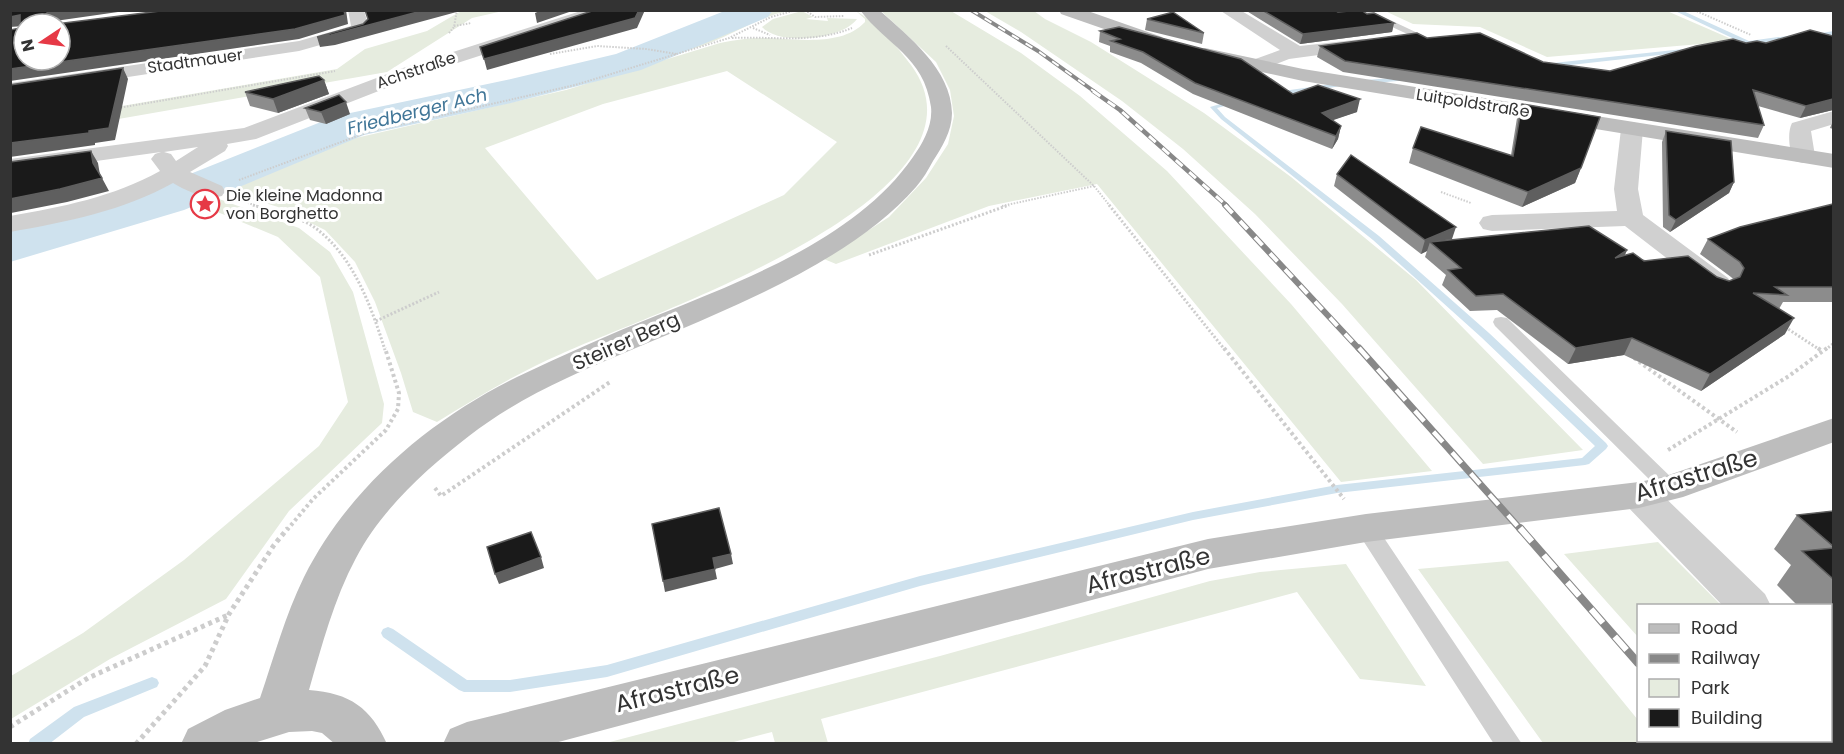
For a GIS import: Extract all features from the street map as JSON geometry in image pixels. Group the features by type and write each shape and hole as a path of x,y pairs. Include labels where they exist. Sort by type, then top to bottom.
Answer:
{"street":[{"name":"Stadtmauer","path":"10,89 205,50 299,46 360,28 356,10"},
{"name":"Achstraße","path":"10,166 231,138 267,128 410,72 603,10"},
{"name":"Luitpoldstraße","path":"1067,10 1102,25 1179,48 1254,66 1833,161"},
{"path":"1229,11 1297,52"},
{"name":"Steirer Berg","path":"279,712 320,589 347,538 379,497 441,440 513,391 618,343 744,290 807,258 856,228 904,188 924,161 940,127 941,107 935,84 917,56 856,17"},
{"path":"1254,66 1261,60 1297,52 1419,36"},
{"path":"1803,156 1800,128 1833,117"},
{"path":"1631,218 1626,189 1632,129"},
{"name":"Achstraße","path":"10,224 66,214 111,201 150,186 195,183 231,138"},
{"path":"153,149 171,166 195,183"},
{"path":"1492,223 1631,218 1720,285"},
{"name":"Afrastraße","path":"466,744 1208,554 1651,482 1831,434"},
{"path":"1651,482 1748,604"},
{"path":"205,744 243,723 279,712 312,710 339,717 358,732 363,744"}],"lane":[{"path":"1347,10 1368,13 1419,36"},
{"path":"1501,322 1651,482"},
{"path":"1366,528 1509,744"}],"path":[{"path":"446,36 454,27 457,10"},
{"path":"195,183 368,132 575,85 729,38 771,17 796,10"},
{"path":"805,10 815,17 856,17"},
{"path":"1694,10 1751,35"},
{"path":"729,38 813,39 837,34 856,17"},
{"path":"454,27 471,23"},
{"path":"752,27 773,37"},
{"path":"942,42 1094,186 1366,528"},
{"path":"597,46 646,48 677,54"},
{"path":"112,109 342,70"},
{"path":"136,744 205,666 229,614 274,545 313,499 386,430 398,409 399,393 376,321 350,265 313,226 195,183"},
{"path":"376,321 439,292"},
{"path":"1776,321 1822,351"},
{"path":"1651,482 1719,420 1790,376 1833,343"},
{"path":"1626,352 1719,420 1768,452"},
{"path":"10,727 88,678 229,614"}],"green space":[{"path":"461,11 503,11 472,18 387,72 21,136 11,125 337,69 365,49 427,31"},
{"path":"789,11 774,15 693,49 665,50 757,13"},
{"path":"802,11 813,17 806,19 828,21 827,18 857,19 838,32 810,38 782,37 762,27 773,19"},
{"path":"856,11 886,35 911,65 927,114 908,161 863,205 801,246 731,282 545,361 437,422 413,412 375,302 355,262 325,230 278,207 223,190 347,140 566,90 720,43 751,38 816,40 843,35 855,30 865,22 865,19","holes":["727,71 837,142 784,195 597,280 485,148 603,104"]},
{"path":"881,11 951,11 1021,53 1080,96 1167,171 1291,304 1432,471 1341,482 1097,184 989,206 836,264 824,259 889,217 926,178 948,144 954,116 950,90 936,62"},
{"path":"985,11 1034,11 1091,42 1204,113 1291,177 1416,280 1583,450 1483,464 1342,304 1255,214 1183,149 1122,101 1021,32"},
{"path":"1385,11 1667,11 1736,41 1547,57 1480,27 1413,24"},
{"path":"208,195 299,228 330,252 353,292 384,404 382,423 289,511 226,599 110,659 11,719 11,676 83,633 184,560 319,446 348,402 320,277 278,237 191,201"},
{"path":"1658,542 1720,604 1637,604 1637,636 1564,554"},
{"path":"1508,561 1637,719 1637,742 1658,743 1543,743 1418,569"},
{"path":"1346,564 1426,686 1360,679 1297,592 821,719 828,743 775,743 772,732 730,743 606,743 940,656 1210,581 1260,572"},
{"path":"1832,718 1833,719 1833,743 1733,744 1731,742 1832,742"}],"building":[{"path":"10,10 58,10 12,12 10,17"},
{"path":"168,10 344,10 345,15 295,29 72,60 72,22"},
{"path":"365,10 425,10 317,37 363,24 368,19"},
{"path":"595,10 639,10 635,18 484,59 480,47"},
{"path":"1262,10 1334,10 1338,12 1361,10 1367,14 1374,13 1394,23 1303,34"},
{"path":"1173,12 1204,33 1147,19"},
{"path":"1119,27 1241,59 1293,94 1318,85 1360,99 1322,113 1341,126 1336,136 1195,83 1143,52 1111,41 1120,39 1100,31"},
{"path":"10,30 12,30 12,69 10,69"},
{"path":"1810,30 1833,36 1833,99 1806,106 1753,90 1764,125 1345,61 1320,46 1417,33 1427,38 1480,33 1543,62 1610,71 1696,46 1733,39 1746,43 1757,41 1766,43"},
{"path":"123,68 109,128 89,131 89,133 10,143 10,85"},
{"path":"319,76 324,80 273,99 245,92"},
{"path":"339,95 346,102 321,112 305,108"},
{"path":"1522,104 1600,117 1581,168 1528,192 1413,148 1421,127 1513,156"},
{"path":"1666,131 1731,141 1734,182 1676,220 1669,215"},
{"path":"91,151 93,163 102,178 10,199 10,162"},
{"path":"1351,155 1456,227 1425,240 1337,174"},
{"path":"1833,204 1833,287 1775,287 1787,295 1753,293 1794,318 1710,374 1632,338 1576,348 1503,294 1476,296 1448,270 1461,268 1430,242 1589,226 1627,250 1615,258 1633,253 1644,261 1688,256 1717,277 1729,281 1740,277 1744,268 1740,262 1708,239 1740,227"},
{"path":"719,508 731,554 713,558 715,569 663,581 652,524"},
{"path":"1833,511 1833,546 1797,515"},
{"path":"531,532 541,557 495,574 487,547"},
{"path":"1833,548 1832,578 1802,551"}],"waterway":[{"name":"Friedberger Ach","path":"10,246 167,200 351,125 511,91 628,62 757,10"},
{"path":"1675,10 1749,43"},
{"path":"1812,35 1834,33"},
{"path":"1749,43 1794,37"},
{"path":"1544,66 1693,50"},
{"path":"1365,82 1406,79"},
{"path":"1276,94 1346,84"},
{"path":"388,633 464,686 510,686 607,671 920,581 1193,516 1337,489 1585,461 1602,446 1485,335 1376,238 1223,118 1213,107 1234,102"},
{"path":"36,744 79,712 152,683"}],"railway":[{"path":"971,10 1038,51 1095,92"},
{"path":"1093,91 1120,110 1227,206"},
{"path":"1225,205 1360,350"},
{"path":"1359,348 1521,530"},
{"path":"1520,528 1637,662"}],"place":[{"name":"Die kleine Madonna von Borghetto","path":"205,204"}]}
